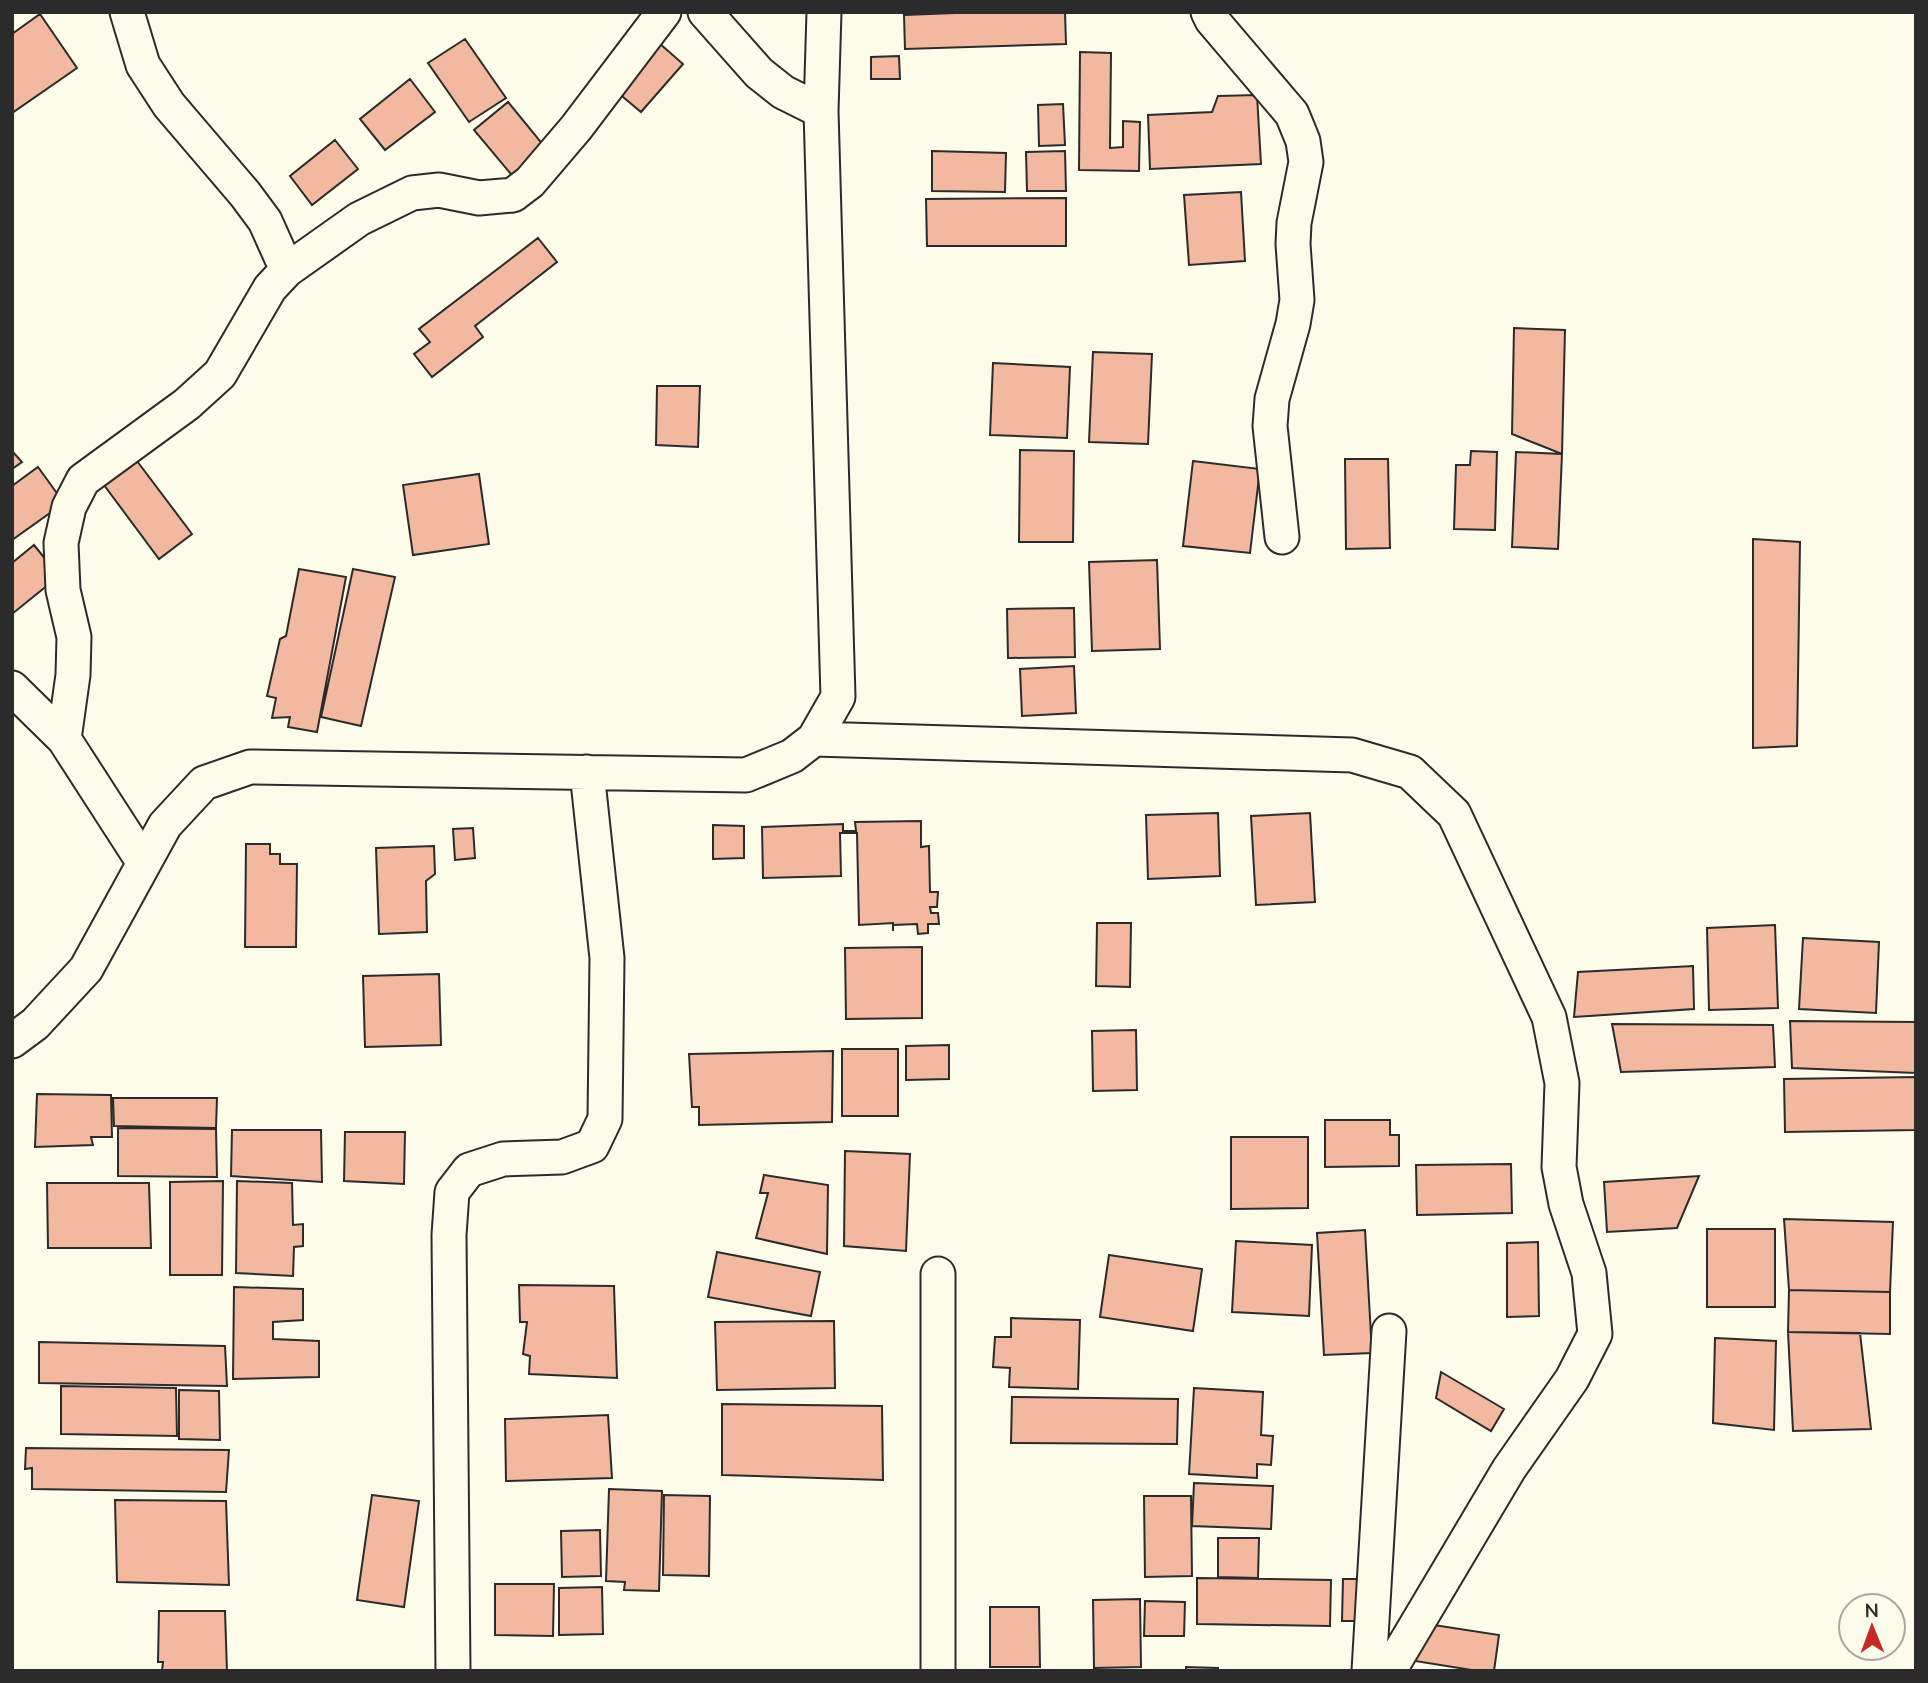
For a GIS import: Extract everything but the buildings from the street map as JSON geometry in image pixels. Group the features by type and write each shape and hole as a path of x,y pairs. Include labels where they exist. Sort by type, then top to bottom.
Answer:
{"street":[{"path":"127,12 143,65 169,105 265,221 287,270"},
{"path":"64,739 73,675 74,637 63,590 61,543 69,506 83,480 187,404 220,374 270,288 287,270 359,219 412,193 439,190 479,198 513,195 530,182 576,128 664,12"},
{"path":"705,12 759,72 783,92 821,111"},
{"path":"12,1041 35,1024 86,969 165,825 204,783 250,767 746,775 792,756 814,739 838,697 821,111 824,12"},
{"path":"1208,12 1292,114 1303,141 1306,162 1293,234 1297,300 1272,399 1270,426 1282,537"},
{"path":"12,688 64,739 144,863"},
{"path":"814,739 1352,755 1410,772 1454,814 1549,1017 1562,1083 1559,1167 1566,1204 1589,1273 1595,1334 1572,1379 1509,1469 1389,1671"},
{"path":"453,1671 449,1248 452,1192 469,1170 503,1159 562,1157 592,1146 605,1119 607,958 587,772"},
{"path":"938,1275 938,1671"},
{"path":"1369,1671 1389,1331"}]}
